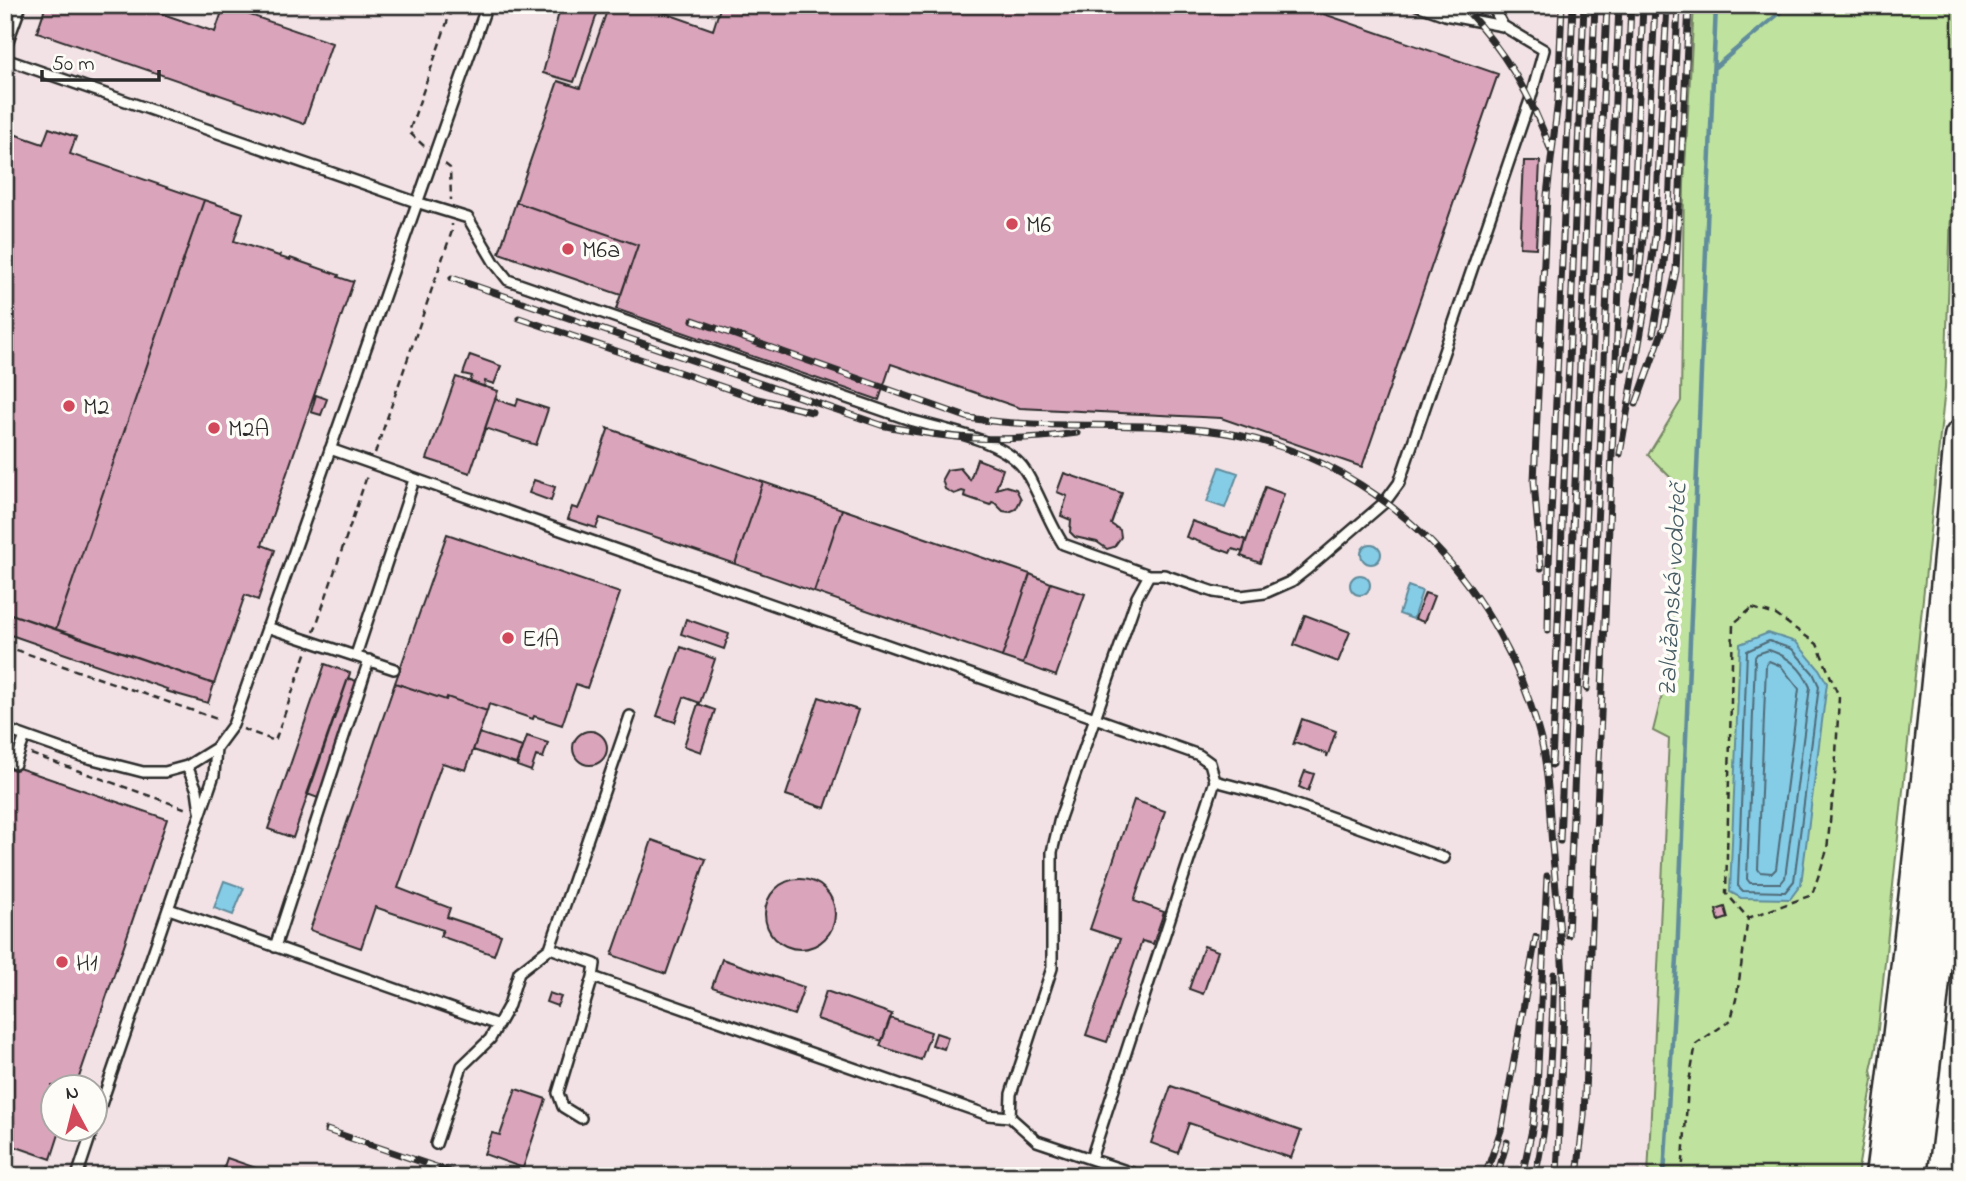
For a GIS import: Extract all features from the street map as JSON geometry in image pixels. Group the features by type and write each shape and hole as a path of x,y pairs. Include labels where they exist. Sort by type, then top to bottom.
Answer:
{"highway":[{"path":"1882,1176 1903,1017 1961,437"},
{"path":"1910,1176 1961,721"}],"lane":[{"path":"5,49 21,5"},
{"path":"5,729 81,756 134,771 165,772 187,766 216,748 233,725 487,5"},
{"path":"5,59 468,218 508,280 910,420 977,440 1008,453 1025,470 1063,544 1149,575 1164,575 1214,592 1241,596 1265,593 1292,581 1385,502 1399,483 1531,100 1544,50 1503,26 1445,15 1417,5"},
{"path":"1492,5 1503,26"},
{"path":"330,449 1199,755 1210,763 1215,781 1091,1159"},
{"path":"356,655 414,480"},
{"path":"1010,1117 1011,1094 1052,968 1052,852 1060,818 1137,597 1149,575"},
{"path":"267,627 394,669"},
{"path":"275,947 369,660"},
{"path":"436,1144 462,1066 490,1039 509,1005 519,972 550,948 630,716"},
{"path":"15,764 24,736"},
{"path":"108,1086 214,775 216,748"},
{"path":"187,766 197,790 200,813"},
{"path":"1215,781 1275,797 1444,858"},
{"path":"169,909 498,1025"},
{"path":"550,948 595,964 558,1093 563,1107 582,1118"},
{"path":"593,977 988,1115 1010,1117 1037,1141 1141,1176"},
{"path":"77,1176 89,1142"}],"path":[{"path":"1682,1176 1688,1087 1696,1044 1731,1020 1748,918 1726,893 1733,624 1752,608 1776,615 1816,644 1839,697 1828,850 1812,895 1748,918"},
{"path":"20,750 200,813"}],"shaded area":[{"path":"5,5 1693,5 1684,185 1681,401 1648,455 1678,484 1668,671 1654,730 1669,739 1648,1176 5,1176"}],"green space":[{"path":"1694,5 1958,5 1945,388 1876,1048 1871,1070 1873,1080 1857,1176 1648,1176 1669,739 1653,731 1668,671 1678,485 1648,455 1681,401 1684,185"}],"water":[{"path":"1220,467 1238,473 1225,508 1207,502"},
{"path":"1371,544 1378,547 1381,554 1378,561 1371,564 1364,561 1361,554 1364,547"},
{"path":"1360,575 1367,578 1370,585 1367,592 1360,595 1353,592 1350,585 1353,578"},
{"path":"1408,586 1422,591 1413,619 1399,614"},
{"path":"1768,633 1796,642 1827,683 1801,884 1790,899 1741,898 1730,892 1740,644"},
{"path":"224,881 244,888 233,915 214,908"}],"building":[{"path":"46,5 137,5 215,32 224,6 332,43 304,124 37,32"},
{"path":"561,5 600,5 574,82 543,73"},
{"name":"M6","path":"609,5 642,5 713,30 721,5 1298,5 1498,74 1362,467 1221,418 1020,408 891,364 879,400 616,309 638,245 516,202 558,81 580,88"},
{"name":"M2","path":"49,128 76,137 70,154 204,200 56,629 5,612 5,131 43,144"},
{"path":"1524,161 1540,161 1536,248 1520,247"},
{"name":"M2A","path":"204,200 243,213 234,241 279,256 281,254 280,257 290,258 353,282 354,280 262,545 275,550 258,600 245,595 214,684 56,629"},
{"name":"M6a","path":"516,202 638,245 621,295 499,253"},
{"path":"470,355 501,366 494,384 485,381 484,387 470,382 472,376 463,374"},
{"path":"456,377 498,391 470,473 427,459"},
{"path":"316,395 327,399 321,415 311,412"},
{"path":"495,399 516,406 518,399 548,409 536,445 485,428"},
{"path":"607,428 763,482 735,564 600,518 596,528 568,519 572,507 578,509 583,500"},
{"path":"977,459 1003,469 996,489 1006,486 1016,489 1021,499 1016,509 1003,511 995,503 990,505 964,496 965,492 954,494 945,489 942,479 947,470 960,468 970,480"},
{"path":"1064,473 1122,493 1111,524 1120,530 1121,537 1114,547 1107,549 1097,542 1075,537 1070,532 1071,520 1061,516 1067,496 1057,492"},
{"path":"534,480 555,487 551,501 529,493"},
{"path":"763,482 842,509 814,592 735,564"},
{"path":"1265,487 1284,494 1260,563 1241,556"},
{"path":"842,509 1030,574 1002,657 814,592"},
{"path":"1192,521 1246,540 1243,552 1232,549 1230,553 1186,537"},
{"name":"E1A","path":"447,534 620,593 587,688 576,684 562,725 534,716 533,719 489,704 487,711 395,683"},
{"path":"1030,574 1051,583 1023,664 1002,657"},
{"path":"1051,583 1085,594 1056,676 1023,664"},
{"path":"1425,593 1434,596 1424,622 1415,619"},
{"path":"5,612 214,684 208,703 166,691 167,689 5,633"},
{"path":"1305,615 1350,632 1338,662 1294,645"},
{"path":"686,619 729,634 724,649 681,634"},
{"path":"681,647 715,659 700,703 684,697 675,722 657,716"},
{"path":"325,664 350,673 293,838 268,829"},
{"path":"348,678 359,682 318,798 307,794"},
{"path":"395,683 487,711 466,770 442,763 398,888 450,908 447,917 501,935 494,955 440,936 443,930 375,907 361,948 310,930"},
{"path":"819,697 858,710 825,808 786,795"},
{"path":"698,704 715,710 701,752 684,746"},
{"path":"1302,719 1336,731 1327,757 1327,754 1295,742 1293,745"},
{"path":"590,731 602,736 607,748 602,760 590,765 578,760 573,748 578,736"},
{"path":"479,733 522,747 516,764 473,750"},
{"path":"527,736 548,743 543,758 536,756 531,771 517,766"},
{"name":"H1","path":"7,764 167,819 81,1072 38,1072 38,1142 56,1142 51,1159 5,1143"},
{"path":"1305,771 1314,774 1308,791 1299,787"},
{"path":"1134,800 1165,811 1134,901 1164,912 1153,944 1142,941 1107,1042 1086,1035 1120,939 1090,929"},
{"path":"652,840 706,859 666,974 612,955"},
{"path":"800,879 825,889 835,914 825,939 800,949 775,939 765,914 775,889"},
{"path":"1725,907 1728,918 1719,921 1716,910"},
{"path":"1204,946 1218,951 1203,994 1189,989"},
{"path":"722,959 804,987 794,1015 712,987"},
{"path":"826,991 892,1014 882,1041 817,1019"},
{"path":"549,993 561,997 557,1006 546,1002"},
{"path":"890,1018 931,1032 921,1060 880,1046"},
{"path":"936,1033 948,1037 944,1049 932,1045"},
{"path":"1171,1086 1301,1131 1291,1158 1189,1123 1178,1153 1151,1143"},
{"path":"516,1089 546,1099 523,1168 484,1154 492,1133 500,1135"},
{"path":"227,1158 279,1176 221,1176"}],"waterway":[{"name":"Zalužanská vodoteč","path":"1664,1176 1677,958 1716,5"},
{"path":"1715,67 1789,5"}],"railway":[{"path":"1462,5 1491,39 1525,91 1551,151"},
{"path":"1541,568 1534,481 1547,195 1558,100 1562,5"},
{"path":"1548,631 1573,5"},
{"path":"1552,765 1584,5"},
{"path":"1560,841 1595,5"},
{"path":"1568,935 1607,5"},
{"path":"1587,689 1594,598 1619,5"},
{"path":"1577,1176 1584,1116 1631,5"},
{"path":"1631,273 1643,5"},
{"path":"1623,368 1638,285 1644,229 1655,5"},
{"path":"1620,454 1655,237 1667,5"},
{"path":"1653,334 1668,229 1678,5"},
{"path":"1636,404 1664,327 1676,271 1689,5"},
{"path":"452,278 881,425 955,437 1002,439 1077,433"},
{"path":"519,318 758,399 812,412"},
{"path":"693,320 969,418 1036,424 1170,427 1237,435 1292,451 1344,475 1391,506 1432,544 1469,587 1499,634 1524,686 1546,766 1562,954 1564,1019"},
{"path":"1522,1176 1533,1125 1537,1088 1547,876"},
{"path":"1485,1176 1502,1127 1536,937"},
{"path":"1535,1176 1547,1101 1554,974"},
{"path":"1557,1176 1564,1011"},
{"path":"327,1130 463,1176"},
{"path":"1497,1176 1507,1142"}],"place":[{"name":"M6","path":"1012,224"},
{"name":"M6a","path":"568,249"},
{"name":"M2","path":"69,406"},
{"name":"M2A","path":"214,428"},
{"name":"E1A","path":"508,638"},
{"name":"H1","path":"62,962"}]}
